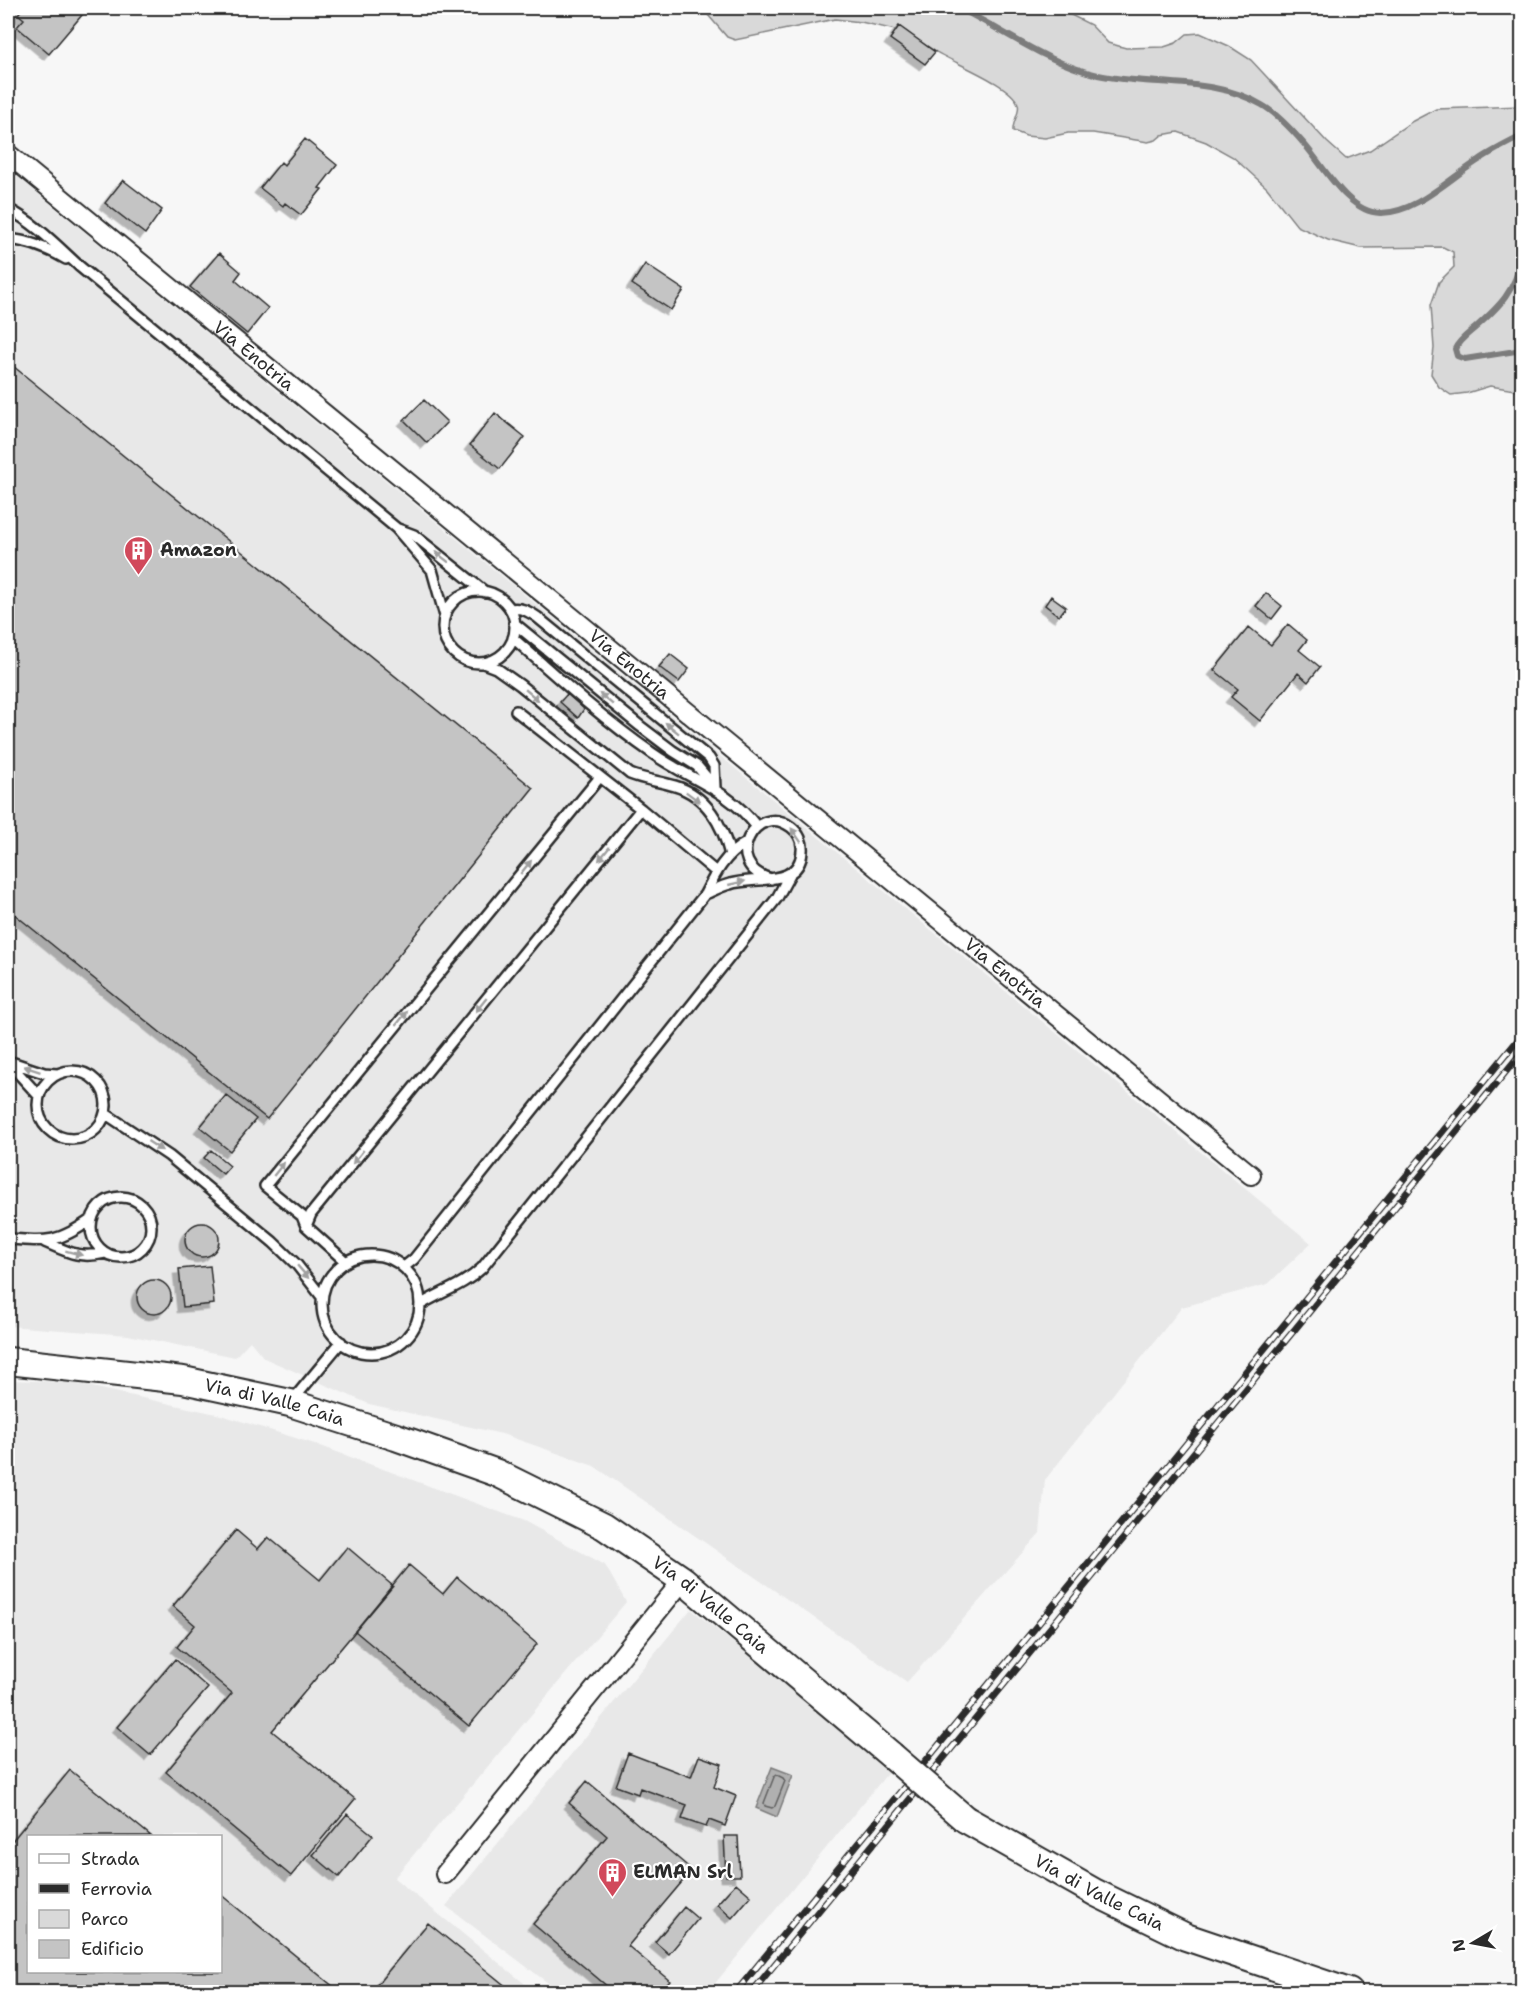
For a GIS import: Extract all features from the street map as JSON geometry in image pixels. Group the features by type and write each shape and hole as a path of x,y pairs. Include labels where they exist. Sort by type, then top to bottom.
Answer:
{"street":[{"name":"Via Enotria","path":"8,154 1251,1175"},
{"name":"Via di Valle Caia","path":"8,1361 183,1380 290,1403 497,1473 604,1526 683,1580 965,1819 1096,1893 1186,1937 1349,1992"},
{"path":"445,1874 683,1580"}],"lane":[{"path":"8,209 32,224 79,266 396,528 432,570 445,616 444,636 448,645 463,659 483,663 520,685 630,774 650,781 678,786 691,794 719,821 730,855"},
{"path":"8,239 28,241 47,248 79,266"},
{"path":"396,528 414,535 485,592 503,601 510,609 514,623 513,638 502,655 483,663"},
{"path":"445,616 450,607 465,594 485,592"},
{"path":"510,609 527,610 537,617 709,758 714,766 716,788"},
{"path":"514,623 640,726 697,766 716,788"},
{"path":"513,638 653,754 716,788 747,814 757,827"},
{"path":"516,711 641,809 716,872"},
{"path":"346,1262 306,1226 302,1216 265,1186 600,777"},
{"path":"306,1226 311,1214 641,809"},
{"path":"420,1305 471,1278 482,1268 777,898 802,858 803,848 794,830 777,821 766,822 757,827 750,834 746,843 745,853 748,862 762,876 771,879"},
{"path":"404,1267 414,1259 705,894 716,872 730,855 746,843"},
{"path":"705,894 730,884 754,879 771,879 790,874"},
{"path":"8,1061 44,1073 57,1074 76,1071 94,1078 105,1094 106,1114 96,1131 78,1139 59,1137 51,1132 39,1116 39,1096 43,1087 57,1074"},
{"path":"8,1061 39,1096"},
{"path":"106,1114 169,1156 273,1242 297,1265 322,1297"},
{"path":"8,1239 45,1242 72,1254 89,1257 105,1253 123,1258 140,1251 150,1235 150,1217 138,1202 120,1197 111,1199 96,1211 91,1229 93,1238 105,1253"},
{"path":"45,1242 67,1235 93,1219"},
{"path":"372,1254 395,1260 404,1267 417,1287 420,1305 417,1322 411,1332 393,1348 370,1353 358,1352 341,1342 330,1331 325,1320 322,1297 331,1275 346,1262 372,1254"},
{"path":"290,1403 341,1342"}],"shaded area":[{"path":"8,169 1311,1243 1268,1284 1182,1307 1045,1480 1040,1533 907,1682 594,1466 502,1434 369,1404 264,1358 250,1341 235,1357 128,1335 8,1326"},
{"path":"8,1380 69,1382 221,1415 318,1445 524,1521 605,1565 626,1602 394,1878 535,1992 8,1992"},
{"name":"ELMAN Srl","path":"691,1609 891,1769 708,1992 560,1992 446,1906"}],"green space":[{"path":"702,8 987,8 1008,15 1048,9 1071,15 1091,25 1108,43 1126,48 1164,47 1176,43 1187,34 1200,33 1229,46 1251,60 1327,142 1346,159 1370,150 1413,121 1436,109 1522,106 1522,394 1515,390 1490,386 1451,395 1439,387 1431,374 1434,348 1431,305 1439,282 1454,267 1453,252 1443,247 1361,248 1328,240 1297,226 1267,188 1233,157 1206,142 1178,132 1162,135 1148,142 1093,133 1068,133 1045,138 1026,136 1013,131 1019,107 1013,96 993,81 942,55 899,26 895,30 835,19 735,40 727,37"}],"water":[{"path":"772,1767 793,1775 777,1817 756,1808"}],"building":[{"path":"23,8 73,8 82,15 49,54 17,27 24,19 18,14"},
{"path":"899,26 935,52 925,64 890,39"},
{"path":"305,139 337,165 319,188 322,189 301,215 285,203 283,206 260,188 281,162 284,165"},
{"path":"123,180 162,210 145,234 105,203"},
{"path":"219,253 241,272 235,280 268,308 247,334 190,287"},
{"path":"645,264 684,290 671,310 632,284"},
{"name":"Amazon","path":"8,362 533,788 267,1119 8,909"},
{"path":"424,400 447,422 427,443 404,420"},
{"path":"495,413 525,437 500,469 470,445"},
{"path":"1266,593 1282,606 1272,619 1256,606"},
{"path":"1051,596 1066,607 1059,616 1045,605"},
{"path":"1288,624 1307,640 1299,650 1320,667 1308,682 1298,673 1260,721 1231,697 1238,689 1214,670 1249,627 1271,645"},
{"path":"670,654 689,669 679,682 659,667"},
{"path":"567,694 584,709 578,718 560,702"},
{"path":"226,1095 256,1119 230,1151 200,1127"},
{"path":"211,1150 230,1166 223,1174 204,1158"},
{"path":"202,1223 214,1228 219,1240 214,1252 202,1257 190,1252 185,1240 190,1228"},
{"path":"210,1266 214,1304 183,1307 179,1269"},
{"path":"154,1280 166,1285 171,1297 166,1309 154,1314 142,1309 137,1297 142,1285"},
{"path":"236,1530 258,1549 268,1537 320,1580 347,1547 393,1586 272,1731 355,1799 291,1876 166,1772 232,1693 177,1647 195,1625 173,1606"},
{"path":"409,1565 443,1594 457,1577 537,1644 469,1726 355,1631"},
{"path":"175,1659 208,1688 150,1755 117,1727"},
{"path":"628,1753 691,1777 699,1756 722,1764 714,1787 736,1796 725,1826 709,1820 706,1827 682,1819 687,1805 640,1788 638,1794 616,1786"},
{"path":"70,1770 150,1835 27,1835 27,1973 222,1973 222,1896 340,1992 8,1992 8,1846"},
{"name":"ELMAN Srl","path":"587,1781 692,1870 628,1946 670,1981 660,1992 614,1992 533,1924 607,1836 569,1803"},
{"path":"347,1814 373,1835 339,1877 313,1855"},
{"path":"724,1836 738,1836 740,1876 726,1876"},
{"path":"736,1883 751,1896 732,1918 717,1904"},
{"path":"684,1907 698,1919 669,1954 655,1942"},
{"path":"428,1923 513,1992 371,1992"}],"waterway":[{"path":"784,8 794,8"},
{"path":"959,8 1044,55 1079,70 1119,79 1203,86 1243,96 1262,105 1274,113 1305,145 1348,197 1369,211 1393,212 1406,208 1432,194 1500,147 1522,136"},
{"path":"1522,258 1515,280 1505,297 1461,340 1455,349 1457,356 1465,359 1522,350"}],"railway":[{"path":"736,1992 1522,1035"},
{"path":"752,1992 1522,1052"}],"place":[{"name":"Amazon","path":"139,576"},
{"name":"ELMAN Srl","path":"612,1898"}]}
